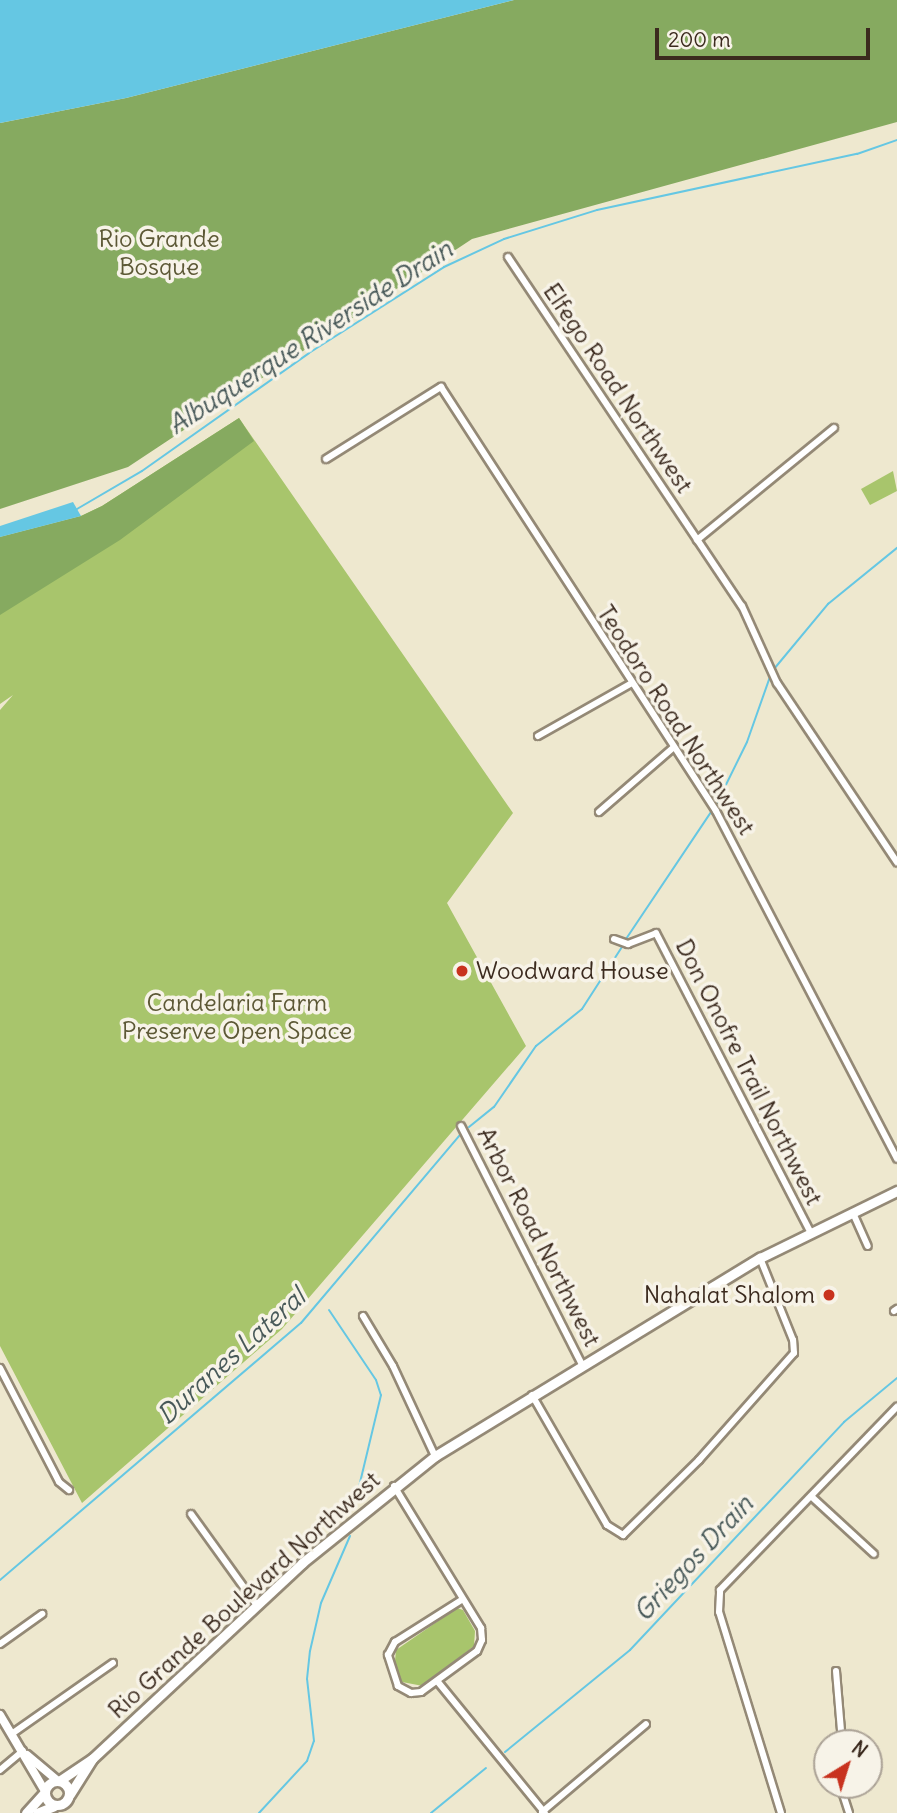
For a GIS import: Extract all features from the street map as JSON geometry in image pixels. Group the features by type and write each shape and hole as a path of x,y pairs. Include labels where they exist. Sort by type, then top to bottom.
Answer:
{"main road":[{"name":"Rio Grande Boulevard Northwest","path":"92,1759 256,1604 394,1486 435,1456 760,1258 897,1191"},
{"path":"26,1813 58,1781 92,1759"},
{"path":"37,1813 57,1808 69,1796 92,1759"},
{"path":"58,1781 69,1796 71,1813"},
{"path":"45,1792 57,1808"}],"street":[{"name":"Elfego Road Northwest","path":"508,257 742,606 777,683 897,862"},
{"name":"Teodoro Road Northwest","path":"326,459 441,387 734,841 744,870 897,1158"},
{"path":"697,540 834,428"},
{"path":"538,736 632,683"},
{"path":"599,812 673,748"},
{"name":"Don Onofre Trail Northwest","path":"614,939 624,944 656,933 670,953 810,1232"},
{"name":"Arbor Road Northwest","path":"460,1126 582,1364"},
{"path":"853,1213 868,1246"},
{"path":"532,1395 607,1525 623,1535 699,1460 794,1353 760,1258"},
{"path":"363,1316 393,1366 435,1456"},
{"path":"0,1368 59,1482 69,1490"},
{"path":"781,1813 719,1612 720,1590 897,1407"},
{"path":"394,1486 481,1628 482,1640 477,1651 438,1682 411,1693 398,1686 388,1655 395,1642 463,1599"},
{"path":"812,1497 874,1554"},
{"path":"191,1514 256,1604"},
{"path":"0,1644 42,1614"},
{"path":"13,1733 113,1663"},
{"path":"836,1671 841,1729"},
{"path":"438,1682 543,1812 646,1724"},
{"path":"0,1715 26,1753 45,1792"},
{"path":"0,1770 26,1753"},
{"path":"26,1753 58,1781"}],"green space":[{"name":"Rio Grande Bosque","path":"514,0 897,0 897,122 472,239 128,467 0,509 0,123 126,98"},
{"name":"Candelaria Farm Preserve Open Space","path":"239,418 513,813 447,903 526,1046 282,1329 82,1503 0,1346 0,710 13,695 0,704 0,537 81,516 102,506"},
{"path":"239,418 254,441 120,540 0,615 0,537 81,516 102,506"},
{"path":"893,471 897,491 870,505 861,489"},
{"path":"457,1608 463,1610 475,1631 474,1646 423,1686 402,1682 394,1672 396,1650"}],"water":[{"path":"0,0 514,0 126,98 0,123"},
{"path":"73,502 81,516 0,537 0,526"}],"waterway":[{"name":"Albuquerque Riverside Drain","path":"77,509 142,471 309,353 444,267 504,239 597,210 857,154 897,140"},
{"name":"Duranes Lateral","path":"774,669 828,604 897,548"},
{"name":"Duranes Lateral","path":"716,805 747,742 771,674"},
{"name":"Duranes Lateral","path":"626,939 711,812"},
{"name":"Duranes Lateral","path":"469,1127 494,1107 536,1046 582,1009 622,947"},
{"name":"Duranes Lateral","path":"0,1580 301,1323 461,1134"},
{"path":"329,1310 376,1380 381,1395 357,1495"},
{"name":"Griegos Drain","path":"505,1752 630,1650 844,1422 897,1378"},
{"path":"259,1813 307,1761 314,1741 307,1679 310,1651 321,1603 350,1536"},
{"name":"Griegos Drain","path":"431,1813 486,1768"}],"place":[{"name":"Woodward House","path":"462,971"},
{"name":"Nahalat Shalom","path":"829,1295"}]}
